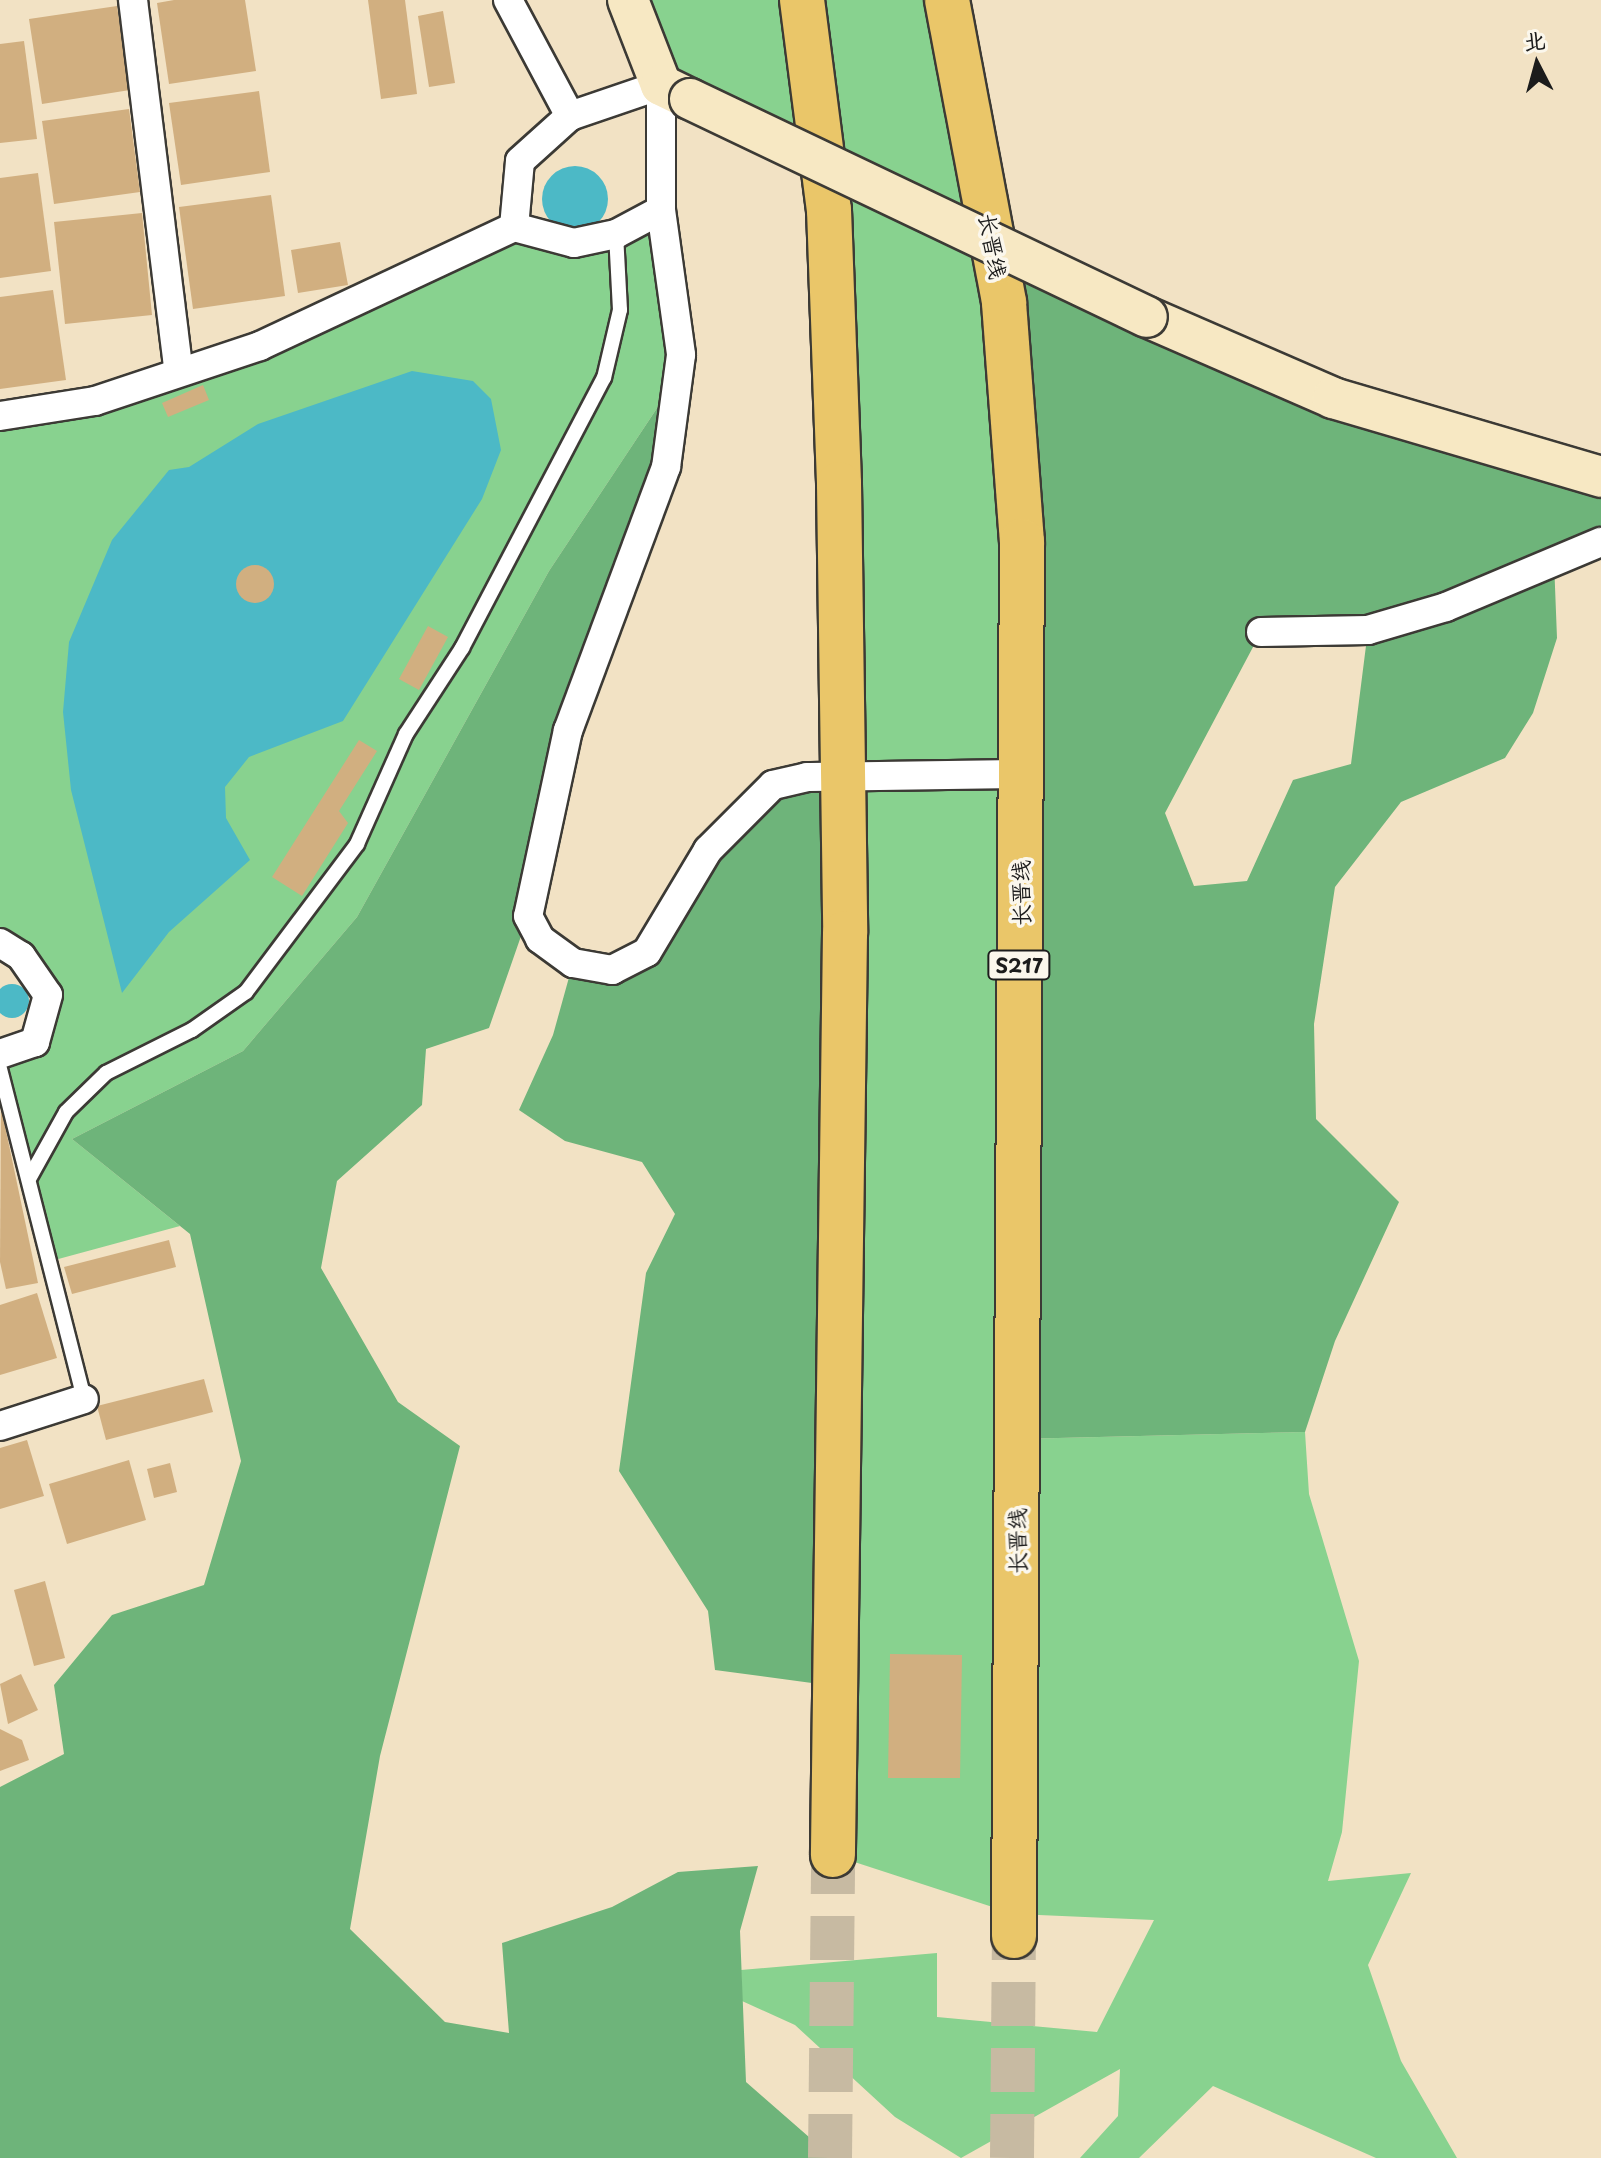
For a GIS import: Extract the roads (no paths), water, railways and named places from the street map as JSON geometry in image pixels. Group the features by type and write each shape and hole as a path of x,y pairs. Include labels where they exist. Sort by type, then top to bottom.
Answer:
{"main road":[{"path":"628,0 675,92 1147,317 1333,398 1601,477"},
{"path":"802,0 829,210 843,776 833,1855"},
{"name":"长晋线","path":"947,0 1004,303 1022,541 1014,1936"}],"street":[{"path":"133,0 178,369"},
{"path":"508,0 570,116"},
{"path":"514,227 520,161 570,116 675,92 661,210 681,355 666,467 568,730 528,916 540,939 573,963 612,970 647,952 708,850 773,785 843,776 1020,774"},
{"path":"0,416 95,401 178,369 260,346 514,227 574,243 616,234 661,210"},
{"path":"1261,632 1368,630 1446,607 1601,542"},
{"path":"0,943 21,956 48,995 35,1042 0,1054"},
{"path":"0,1426 84,1399"}],"lane":[{"path":"30,1177 66,1112 106,1073 192,1030 246,992 357,844 406,734 462,648 604,378 620,310 616,234"},
{"path":"0,1069 30,1177 84,1399"}],"water":[{"path":"568,166 582,166 594,171 603,180 608,199 606,212 599,223 582,232 568,232 556,227 547,218 542,206 542,192 547,180 556,171"},
{"path":"412,371 473,381 491,399 501,450 482,499 343,721 249,757 225,787 226,818 250,860 169,932 122,993 71,790 63,712 69,642 112,540 169,470 189,467 258,424"},
{"path":"12,984 24,989 29,1001 24,1013 12,1018 0,1013 -5,1001 0,989"}],"tunnel":[{"path":"830,2158 833,1855"},
{"path":"1012,2158 1014,1936"}]}
